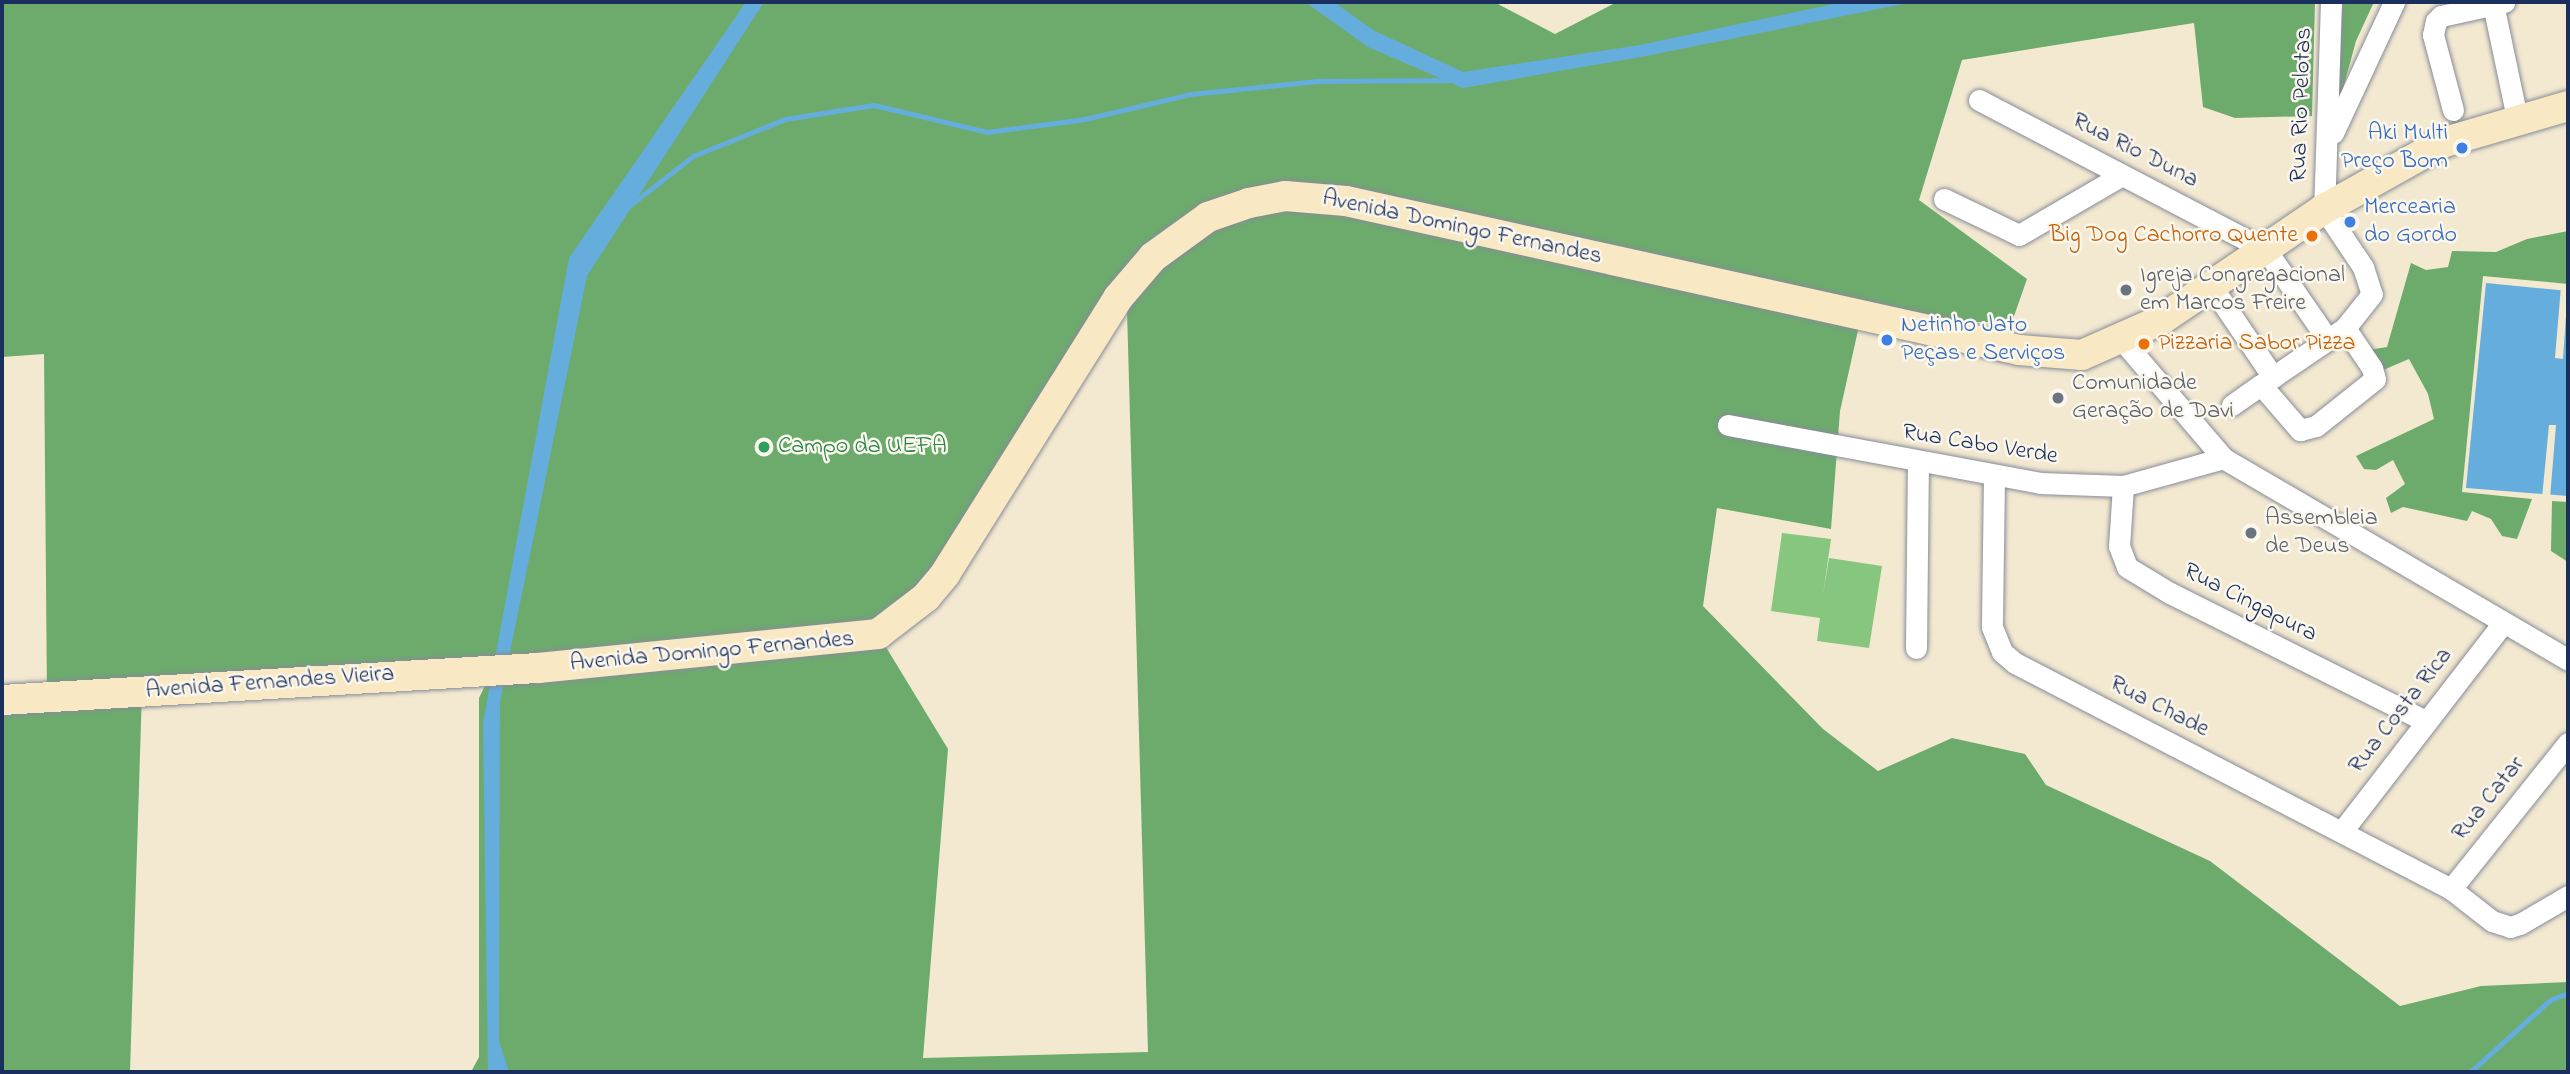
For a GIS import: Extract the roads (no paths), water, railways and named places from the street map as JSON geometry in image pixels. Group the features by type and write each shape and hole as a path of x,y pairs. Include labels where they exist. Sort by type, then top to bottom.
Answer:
{"main road":[{"path":"2266,250 2324,209 2442,143 2517,118 2568,106"},
{"name":"Avenida Domingo Fernandes","path":"538,668 866,638 887,628 945,575 1118,298 1153,257 1184,232 1249,203 1285,197 1346,201 2019,351 2082,355 2122,340 2212,287 2266,250"},
{"name":"Avenida Fernandes Vieira","path":"2,700 538,668"}],"street":[{"name":"Rua Rio Pelotas","path":"2324,209 2330,141 2331,2"},
{"path":"2330,141 2394,2"},
{"path":"2452,110 2433,36 2441,16 2499,3 2517,118"},
{"name":"Rua Rio Duna","path":"1979,100 2266,250"},
{"path":"1944,199 2019,235 2122,175"},
{"path":"2232,405 2345,328 2371,300 2372,286 2324,209"},
{"path":"2266,250 2328,340"},
{"path":"2212,287 2294,427 2316,426 2375,379 2372,368 2345,328"},
{"path":"2122,340 2223,458 2502,624 2568,660"},
{"name":"Rua Cabo Verde","path":"1728,425 1994,477 2123,486 2223,458"},
{"path":"1916,648 1918,463"},
{"name":"Rua Chade","path":"1994,477 1991,610 2002,652 2037,674 2343,830 2451,889 2492,921 2510,927 2568,896"},
{"name":"Rua Cingapura","path":"2123,486 2119,546 2127,567 2170,593 2426,720"},
{"name":"Rua Costa Rica","path":"2343,830 2502,624"},
{"name":"Rua Catar","path":"2451,889 2568,743"}],"water":[{"path":"746,2 764,2 587,276 500,701 499,1041 509,1072 488,1072 483,723 569,258"},
{"path":"1305,2 1334,2 1373,30 1463,72 1640,45 1843,2 1913,2 1646,56 1463,88 1368,47"},
{"path":"2486,283 2568,291 2568,496 2466,488"}],"waterway":[{"path":"629,206 693,156 785,119 874,105 987,132 1085,119 1191,94 1317,81 1453,80"},
{"path":"2470,1072 2550,1000 2568,993"}],"place":[{"name":"Aki Multi Preço Bom","path":"2462,148"},
{"name":"Mercearia do Gordo","path":"2350,222"},
{"name":"Big Dog Cachorro Quente","path":"2312,236"},
{"name":"Igreja Congregacional em Marcos Freire","path":"2126,290"},
{"name":"Netinho Jato Peças e Serviços","path":"1887,340"},
{"name":"Pizzaria Sabor Pizza","path":"2144,344"},
{"name":"Comunidade Geração de Davi","path":"2058,398"},
{"name":"Campo da UEFA","path":"764,447"},
{"name":"Assembleia de Deus","path":"2251,533"}]}
